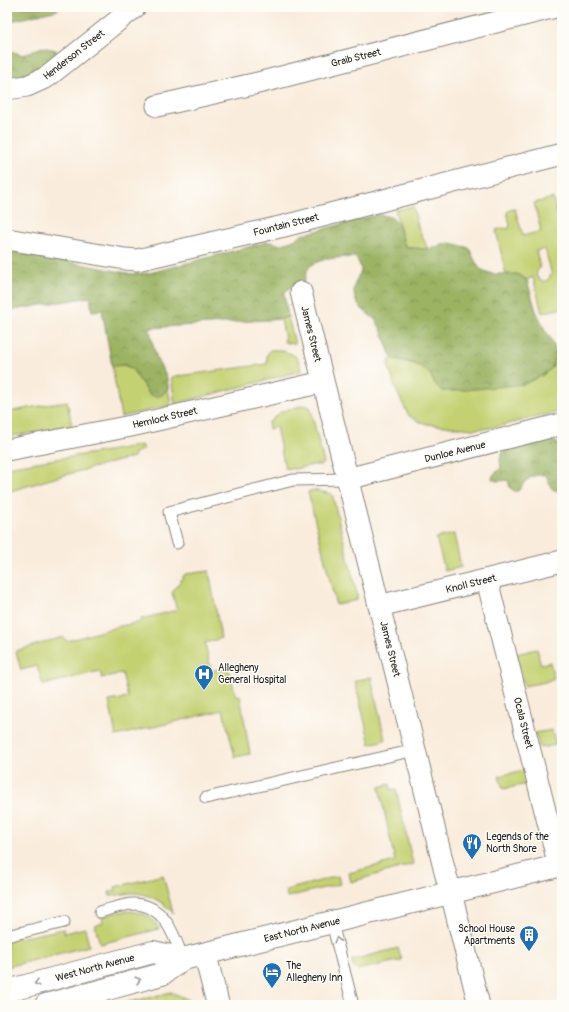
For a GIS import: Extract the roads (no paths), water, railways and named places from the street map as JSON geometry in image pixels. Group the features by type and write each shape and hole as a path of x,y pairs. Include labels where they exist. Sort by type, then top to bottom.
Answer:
{"main road":[{"name":"East North Avenue","path":"46,1005 162,974 183,959 560,866"},
{"name":"West North Avenue","path":"7,991 153,952 183,959"},
{"path":"205,954 218,1005"}],"street":[{"name":"Henderson Street","path":"7,89 27,86 47,77 135,7"},
{"name":"Graib Street","path":"157,106 262,82 555,7"},
{"name":"Fountain Street","path":"7,239 137,260 284,226 562,154"},
{"name":"James Street","path":"300,292 479,1005"},
{"name":"Hemlock Street","path":"7,450 131,426 323,382"},
{"name":"Dunloe Avenue","path":"347,479 562,424"},
{"name":"Knoll Street","path":"379,606 562,561"},
{"name":"Ocala Street","path":"487,580 560,866"}],"lane":[{"path":"177,543 169,512 293,480 347,479"},
{"path":"206,798 415,750"},
{"path":"100,912 134,904 146,906 157,912 166,921 173,932 183,959"},
{"path":"7,936 64,922"},
{"path":"332,923 353,1005"}],"place":[{"name":"Allegheny General Hospital","path":"204,691"},
{"name":"Legends of the North Shore","path":"472,860"},
{"name":"School House Apartments","path":"529,952"},
{"name":"The Allegheny Inn","path":"272,989"}]}
